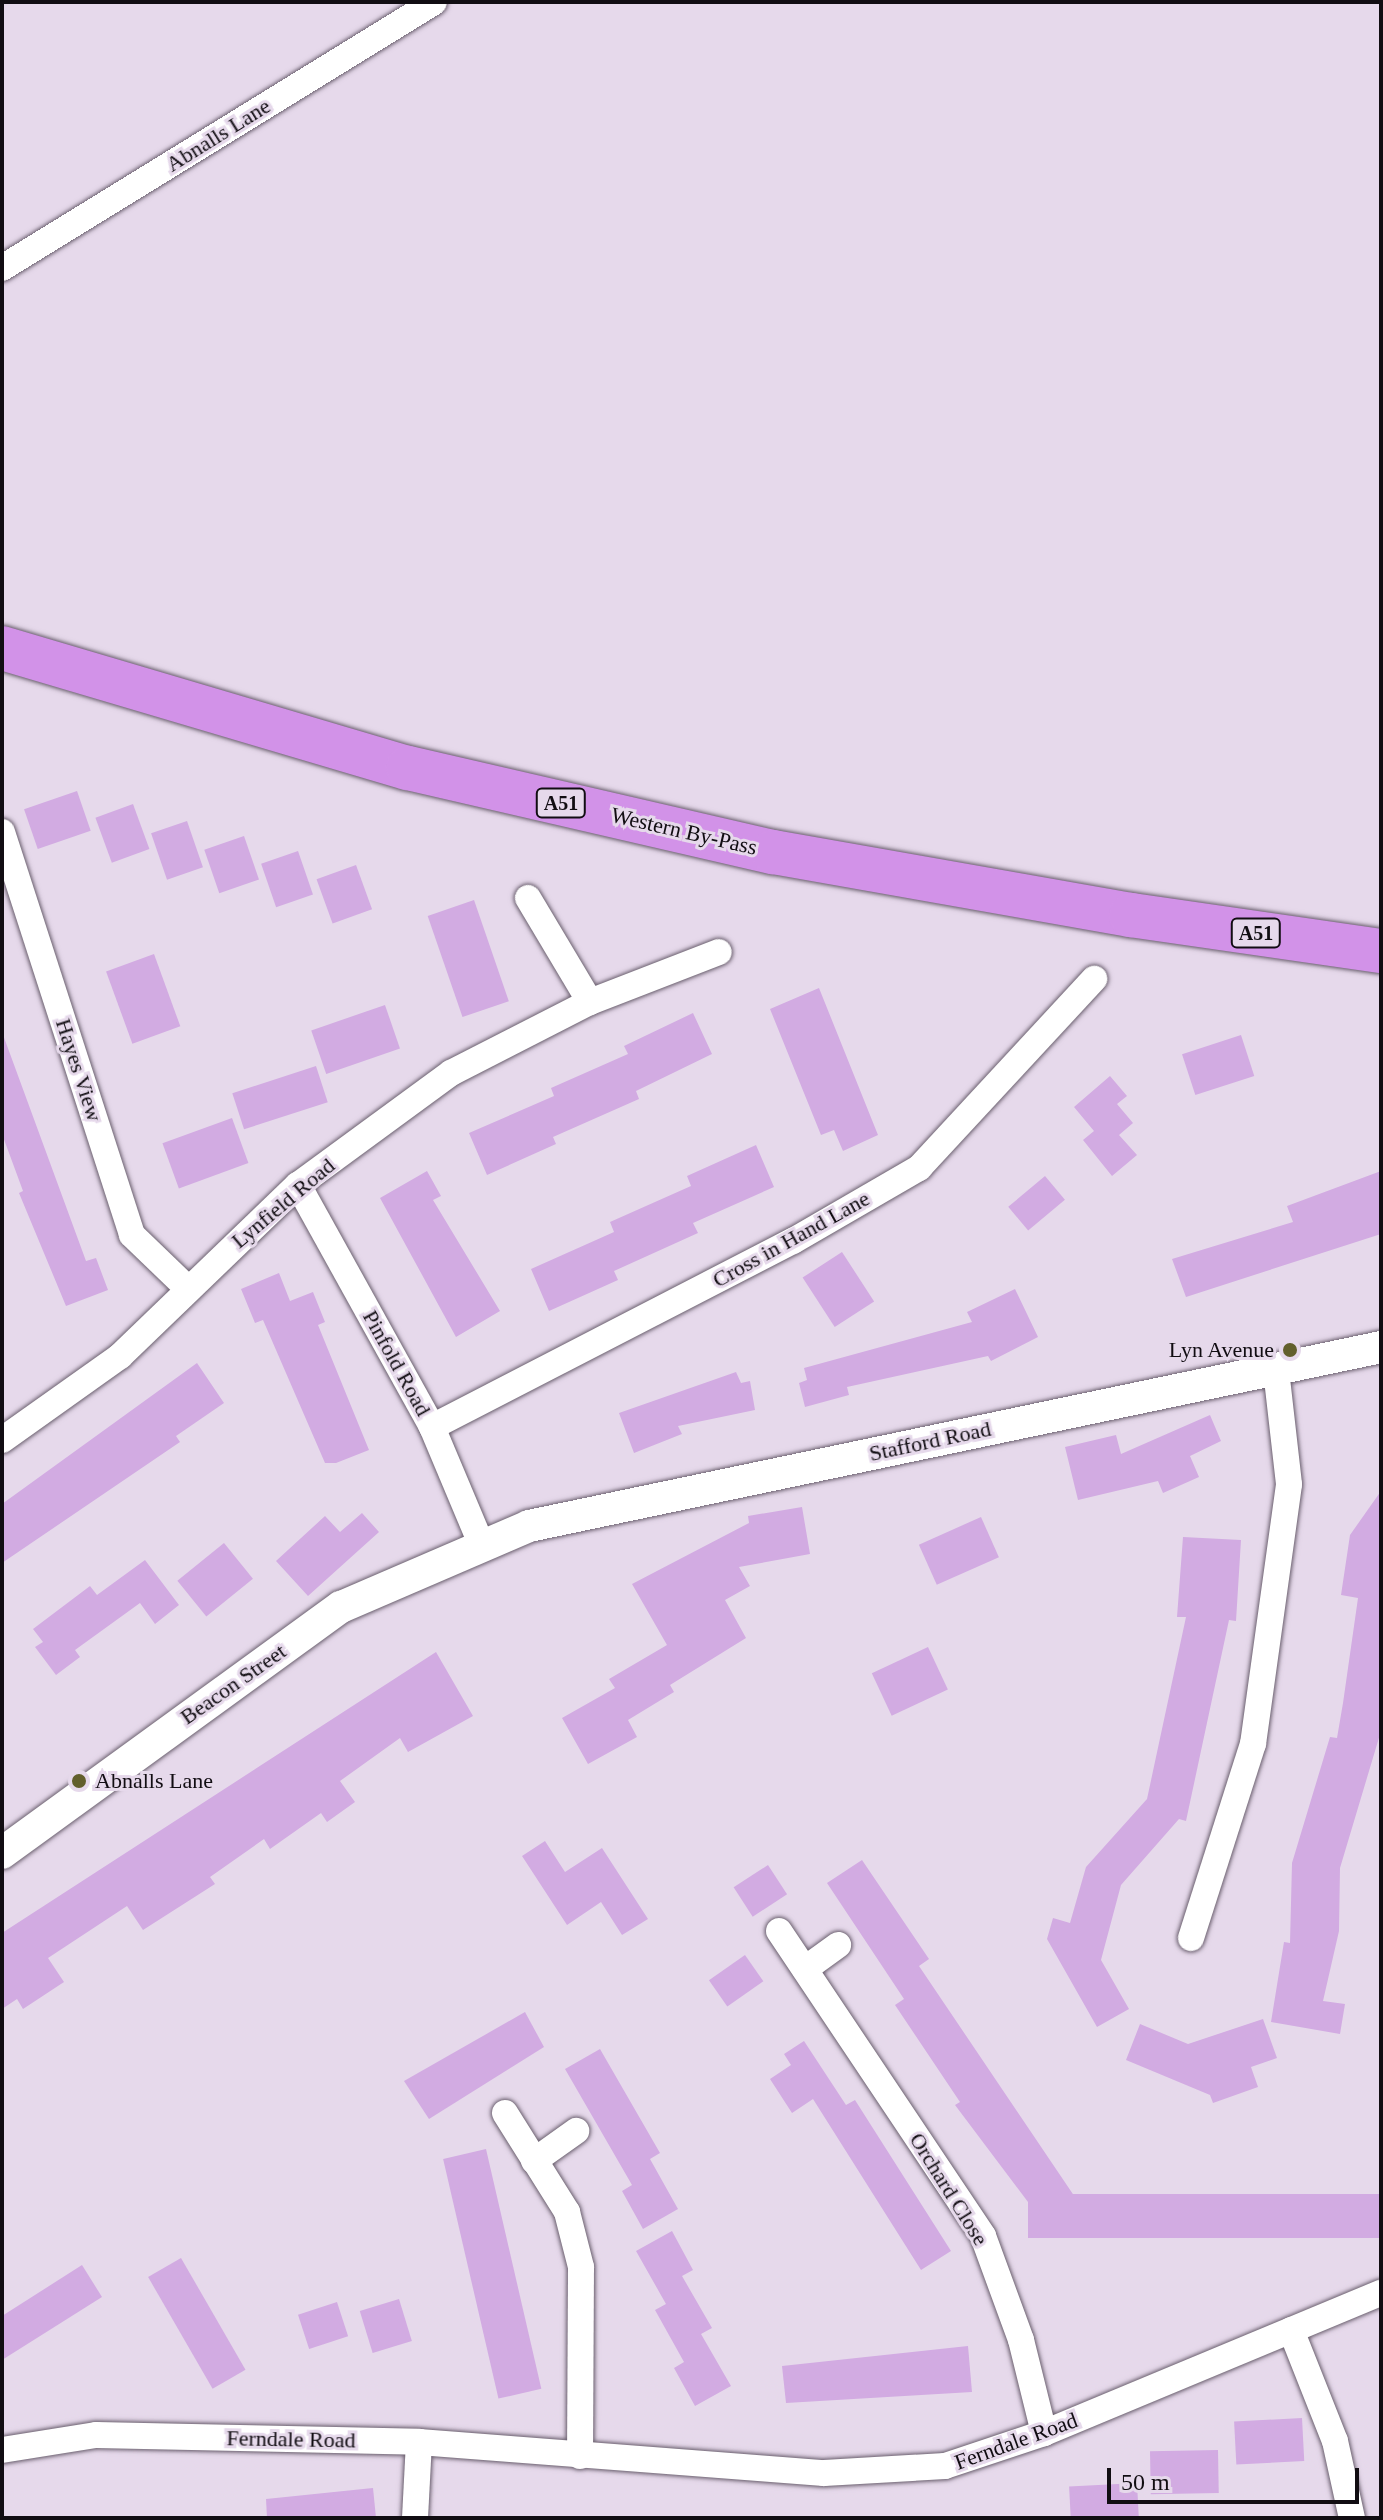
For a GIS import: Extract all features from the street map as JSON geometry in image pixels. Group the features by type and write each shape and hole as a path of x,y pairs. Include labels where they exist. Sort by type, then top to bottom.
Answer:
{"highway":[{"name":"Western By-Pass","path":"2,648 408,768 773,852 1131,915 1381,951"}],"street":[{"name":"Abnalls Lane","path":"2,268 434,2"},
{"name":"Hayes View","path":"2,832 132,1235 187,1288"},
{"path":"528,898 590,1002"},
{"name":"Lynfield Road","path":"2,1440 120,1356 187,1288 298,1185 451,1073 590,1002 719,952"},
{"name":"Cross in Hand Lane","path":"432,1427 793,1241 919,1168 1094,979"},
{"name":"Pinfold Road","path":"298,1185 432,1427 482,1546"},
{"name":"Stafford Road","path":"482,1546 591,1510 1381,1347"},
{"path":"1191,1938 1253,1744 1289,1484 1276,1370"},
{"name":"Beacon Street","path":"2,1853 341,1607 482,1546"},
{"name":"Orchard Close","path":"779,1931 983,2236 1021,2340 1044,2433"},
{"path":"805,1969 838,1945"},
{"path":"505,2113 567,2212 581,2267 580,2456"},
{"path":"534,2161 576,2131"},
{"name":"Ferndale Road","path":"2,2450 96,2435 419,2442 824,2473 945,2466 1044,2433 1381,2293"},
{"path":"1291,2330 1335,2441 1352,2518"},
{"path":"415,2518 419,2442"}],"building":[{"path":"77,791 91,831 38,849 24,809"},
{"path":"133,804 149,849 112,863 95,818"},
{"path":"187,821 203,867 167,880 151,833"},
{"path":"244,836 259,879 219,893 204,850"},
{"path":"298,851 313,894 276,907 261,864"},
{"path":"356,865 372,909 333,924 317,879"},
{"path":"474,900 509,1001 463,1017 428,916"},
{"path":"154,954 180,1026 132,1044 106,971"},
{"path":"819,988 878,1135 843,1151 834,1130 821,1135 770,1009"},
{"path":"385,1005 400,1048 326,1074 311,1030"},
{"path":"693,1013 712,1054 636,1091 639,1099 553,1137 556,1144 487,1175 469,1133 554,1096 551,1088 628,1054 624,1046"},
{"path":"2,1032 86,1261 96,1258 108,1290 66,1306 19,1193 23,1191 2,1134"},
{"path":"1241,1035 1254,1076 1195,1095 1182,1054"},
{"path":"316,1066 328,1102 244,1129 232,1093"},
{"path":"1110,1076 1127,1096 1117,1104 1133,1123 1119,1135 1137,1155 1112,1176 1083,1140 1094,1131 1074,1107"},
{"path":"232,1118 248,1163 179,1188 162,1143"},
{"path":"756,1145 774,1187 693,1223 698,1233 614,1271 618,1280 549,1311 531,1269 614,1232 610,1222 691,1186 687,1176"},
{"path":"427,1171 441,1196 433,1200 500,1311 456,1337 380,1198"},
{"path":"1381,1171 1381,1234 1186,1297 1172,1259 1293,1222 1287,1206"},
{"path":"1045,1176 1065,1200 1028,1231 1008,1207"},
{"path":"842,1252 874,1301 835,1327 803,1278"},
{"path":"279,1273 290,1301 313,1292 325,1322 318,1325 369,1450 336,1463 325,1463 263,1320 255,1323 241,1289"},
{"path":"1015,1289 1038,1337 991,1361 988,1356 847,1387 849,1395 805,1407 799,1383 807,1380 804,1368 972,1322 967,1312"},
{"path":"197,1363 224,1403 176,1436 180,1442 2,1563 2,1504"},
{"path":"736,1372 741,1383 750,1381 755,1410 678,1426 682,1434 634,1453 619,1413"},
{"path":"1210,1415 1221,1441 1190,1456 1199,1477 1163,1493 1158,1481 1078,1500 1065,1447 1116,1435 1121,1454"},
{"path":"1381,1491 1381,1731 1340,1868 1339,1931 1323,2001 1345,2004 1340,2034 1271,2022 1284,1942 1290,1943 1292,1863 1330,1737 1337,1738 1343,1703 1358,1598 1341,1595 1350,1535"},
{"path":"802,1507 810,1554 739,1567 750,1586 725,1600 746,1638 670,1685 674,1692 628,1720 637,1737 588,1764 562,1718 615,1688 609,1679 667,1645 632,1584 749,1523 748,1516"},
{"path":"362,1513 379,1532 308,1596 276,1561 325,1516 340,1532"},
{"path":"981,1517 999,1557 937,1585 919,1545"},
{"path":"1183,1537 1241,1540 1236,1621 1229,1620 1186,1821 1179,1819 1121,1885 1101,1960 1129,2009 1097,2027 1047,1939 1053,1918 1070,1923 1086,1867 1147,1799 1186,1617 1177,1617"},
{"path":"224,1543 253,1579 206,1617 177,1581"},
{"path":"145,1560 179,1605 155,1624 140,1603 75,1650 80,1657 56,1675 35,1647 43,1642 33,1629 90,1586 97,1595"},
{"path":"928,1647 948,1690 892,1716 872,1673"},
{"path":"436,1652 473,1716 408,1752 400,1738 340,1781 355,1802 327,1822 321,1813 270,1849 264,1839 210,1877 215,1884 143,1930 127,1906 48,1958 64,1982 23,2009 17,1999 2,2009 2,1933"},
{"path":"545,1841 565,1872 602,1848 648,1919 622,1935 601,1902 567,1925 522,1856"},
{"path":"862,1860 929,1959 919,1966 1085,2212 1052,2234 955,2105 960,2102 895,2005 904,1999 827,1883"},
{"path":"768,1865 787,1894 753,1917 734,1887"},
{"path":"745,1955 763,1981 727,2006 709,1980"},
{"path":"525,2012 544,2047 429,2119 404,2081"},
{"path":"1263,2019 1277,2058 1251,2067 1258,2087 1213,2103 1210,2095 1126,2060 1140,2024 1188,2044"},
{"path":"804,2041 846,2105 855,2100 951,2251 921,2270 813,2099 792,2113 770,2079 791,2065 784,2054"},
{"path":"600,2049 660,2153 650,2159 678,2209 643,2229 622,2191 632,2185 565,2069"},
{"path":"486,2149 541,2389 498,2399 443,2159"},
{"path":"1028,2194 1381,2194 1381,2238 1028,2238"},
{"path":"672,2231 693,2270 682,2276 712,2328 701,2334 731,2386 695,2406 674,2368 684,2362 655,2310 666,2304 636,2251"},
{"path":"181,2258 246,2370 213,2389 148,2277"},
{"path":"82,2265 102,2297 2,2360 2,2316"},
{"path":"399,2299 412,2341 373,2353 360,2311"},
{"path":"337,2302 348,2336 309,2349 298,2315"},
{"path":"968,2346 972,2392 786,2403 782,2366"},
{"path":"1302,2418 1304,2461 1236,2464 1234,2422"},
{"path":"1218,2450 1219,2493 1151,2494 1150,2451"},
{"path":"1137,2483 1139,2518 1071,2518 1069,2487"},
{"path":"373,2488 376,2518 267,2518 266,2499"}],"place":[{"name":"Lyn Avenue","path":"1290,1350"},
{"name":"Abnalls Lane","path":"79,1781"}]}
